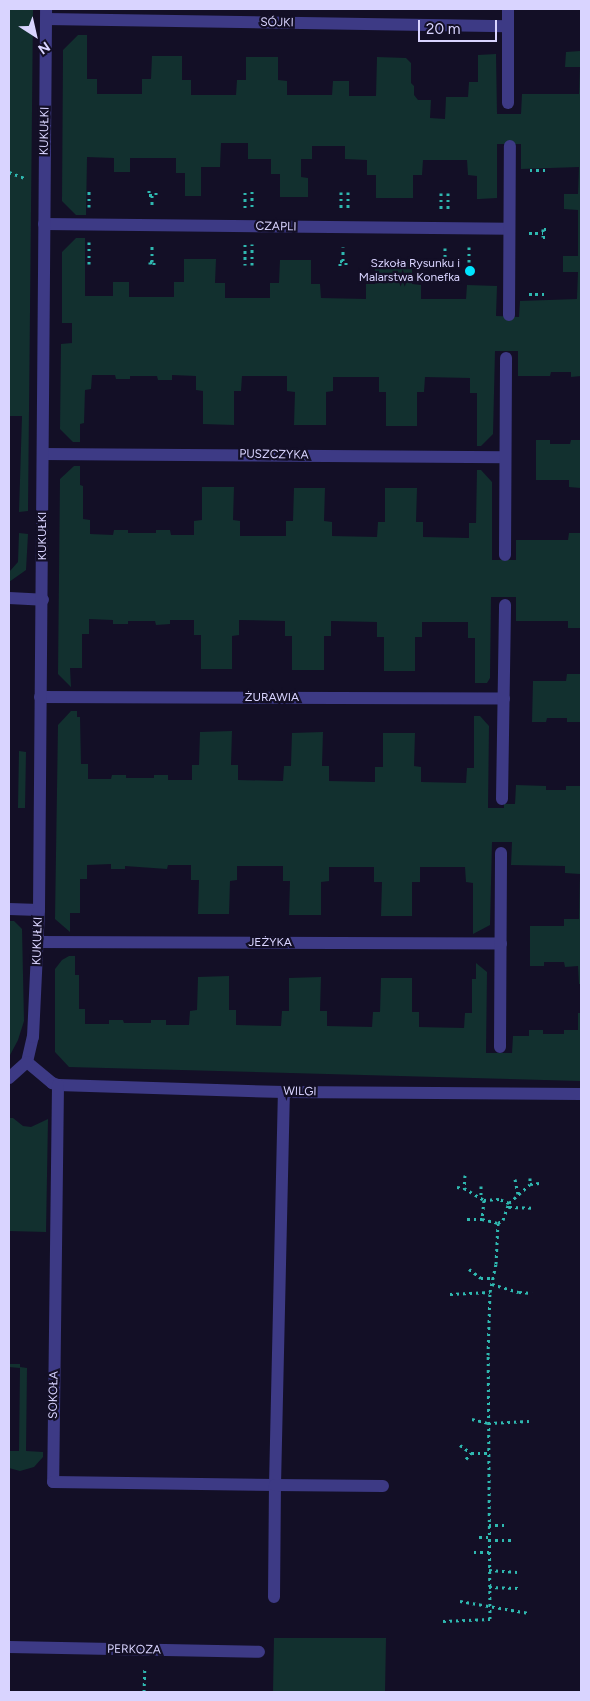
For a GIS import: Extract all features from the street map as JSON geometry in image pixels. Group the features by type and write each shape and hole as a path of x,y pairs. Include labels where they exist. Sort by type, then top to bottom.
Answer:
{"street":[{"path":"508,9 508,102"},
{"name":"SÓJKI","path":"46,14 508,26"},
{"name":"KUKUŁKI","path":"27,1062 33,1037 39,910 40,697 43,600 46,14"},
{"path":"508,315 510,146"},
{"name":"CZAPLI","path":"44,224 509,229"},
{"path":"505,555 506,358"},
{"name":"PUSZCZYKA","path":"43,454 505,457"},
{"path":"9,598 43,600"},
{"path":"502,799 505,605"},
{"name":"ŻURAWIA","path":"40,697 504,699"},
{"path":"500,1047 501,852"},
{"path":"9,909 39,910"},
{"name":"JEŻYKA","path":"38,942 501,944"},
{"path":"9,1078 27,1062 58,1086"},
{"name":"WILGI","path":"58,1086 284,1092 581,1094"},
{"name":"SOKOŁA","path":"58,1086 53,1482 383,1486"},
{"path":"274,1597 284,1092"},
{"name":"PERKOZA","path":"9,1647 259,1652"}],"path":[{"path":"149,190 149,195 156,195 156,190"},
{"path":"546,229 543,229 543,237 546,237"},
{"path":"89,234 89,264"},
{"path":"340,266 340,261 346,262 346,266"},
{"path":"441,267 441,262 448,262 448,267"},
{"path":"464,1188 465,1175"},
{"path":"530,1178 530,1184"},
{"path":"515,1179 518,1194"},
{"path":"443,1621 490,1619 488,1423 490,1292 496,1264 495,1251 498,1223 505,1218 509,1205 518,1194 530,1184 540,1183"},
{"path":"481,1186 483,1199 482,1219"},
{"path":"457,1187 464,1188 483,1199 499,1200 509,1205 532,1208"},
{"path":"467,1219 482,1219 498,1223"},
{"path":"469,1269 481,1278 493,1278"},
{"path":"492,1284 519,1292 532,1293"},
{"path":"450,1294 490,1292"},
{"path":"472,1419 488,1423 529,1421"},
{"path":"460,1445 471,1453 489,1453"},
{"path":"466,1459 471,1453"},
{"path":"489,1525 504,1525"},
{"path":"479,1537 515,1540"},
{"path":"474,1552 489,1552"},
{"path":"489,1570 520,1572"},
{"path":"489,1587 520,1588"},
{"path":"460,1601 529,1613"},
{"path":"144,1692 145,1666"}],"green space":[{"path":"9,9 33,9 28,511 19,512 22,416 9,416"},
{"path":"581,9 581,376 571,377 571,372 551,372 550,376 518,376 518,351 495,351 493,434 481,446 477,446 477,393 470,393 470,378 425,377 424,392 417,392 417,426 386,426 386,392 379,392 379,377 333,377 333,391 326,392 326,425 294,425 295,392 287,391 287,376 242,376 241,391 234,391 234,425 203,424 203,391 196,390 196,376 172,375 172,380 158,380 157,376 130,376 130,379 116,379 115,375 92,375 91,389 85,390 84,423 80,424 80,442 73,442 60,429 61,344 72,343 72,323 62,323 62,252 76,238 85,238 85,296 113,296 113,282 129,282 129,297 174,297 174,282 184,282 184,259 216,259 215,283 225,283 225,298 270,298 270,283 279,283 280,260 311,260 311,284 320,284 321,298 366,299 366,284 375,284 375,260 412,261 412,284 421,285 421,299 466,299 467,285 497,286 496,316 519,317 520,301 577,299 578,272 563,272 563,256 578,256 578,210 564,209 564,194 578,194 579,167 521,169 521,144 497,144 497,198 479,199 477,199 477,176 468,175 467,160 423,160 422,175 413,175 413,198 376,198 376,175 367,175 367,160 345,159 345,146 312,146 312,159 301,159 301,177 308,178 308,197 280,197 280,174 271,174 271,159 248,159 248,143 221,143 220,167 201,167 201,196 185,196 185,173 176,173 176,158 130,158 130,172 114,172 114,158 87,157 86,215 76,215 62,201 63,50 78,35 87,35 87,79 97,79 97,94 142,94 142,79 151,79 152,56 182,56 182,80 191,80 191,95 236,95 237,80 246,80 246,57 278,57 278,80 287,81 287,95 332,95 333,81 349,81 349,96 376,96 377,57 406,58 411,63 411,83 414,86 414,95 418,100 431,100 430,118 445,119 446,97 468,97 469,82 478,82 478,55 496,54 497,114 521,114 522,94 579,94 580,67 565,67 566,52 580,51"},
{"path":"536,440 550,440 550,444 570,444 571,440 581,440 581,488 569,487 569,480 536,480"},
{"path":"74,466 80,466 80,485 83,486 83,519 90,520 90,534 113,535 114,530 128,530 128,533 156,533 156,530 170,530 171,535 194,535 194,521 202,520 202,487 234,487 233,520 240,521 240,536 286,536 286,521 293,521 294,488 325,488 324,521 332,522 332,536 377,537 378,522 385,522 385,488 417,488 416,522 423,522 423,537 469,538 469,523 476,523 477,470 481,470 492,482 492,560 516,560 516,540 568,540 569,533 581,533 581,628 568,628 568,621 516,621 516,597 491,597 490,678 487,683 475,683 475,638 468,638 468,622 422,622 422,637 415,637 415,671 384,671 384,637 377,637 377,622 331,621 331,636 324,636 324,670 292,670 292,636 285,636 285,621 239,620 239,635 232,636 232,669 201,669 201,635 194,635 194,620 170,620 170,624 156,625 155,621 128,621 128,624 113,624 113,620 89,619 89,634 82,634 82,668 70,668 71,687 58,674 60,479"},
{"path":"19,533 28,534 26,570 9,582 9,572 18,562"},
{"path":"567,674 581,674 581,722 567,722 567,718 547,718 546,722 532,722 533,681 566,681"},
{"path":"71,711 77,711 77,717 80,717 81,764 88,764 88,779 111,779 112,775 126,775 126,778 154,778 154,775 168,775 168,780 192,780 192,765 199,765 200,732 232,731 231,765 238,765 238,780 283,781 284,766 291,766 292,733 323,732 322,766 329,766 329,781 375,782 375,767 383,767 383,733 415,733 414,766 421,767 421,782 466,783 467,768 474,768 474,716 480,716 489,726 488,808 504,808 504,804 515,804 516,785 546,786 546,790 566,790 566,786 580,786 581,769 581,984 579,984 578,966 565,967 564,962 544,962 544,966 530,966 530,926 564,926 564,919 579,919 580,874 565,873 565,866 511,865 512,842 492,842 490,925 473,934 473,883 466,882 465,867 420,867 420,882 412,882 412,916 381,916 382,882 374,882 374,867 329,867 329,881 321,882 321,915 289,915 290,881 283,881 283,866 237,866 237,880 230,881 229,914 198,914 199,880 191,880 191,865 168,865 167,869 125,866 125,869 111,869 111,864 87,865 87,879 80,879 80,913 70,913 70,932 55,919 58,725"},
{"path":"19,751 26,752 25,808 18,808"},
{"path":"9,921 14,921 22,929 24,1021 18,1040 9,1057"},
{"path":"69,956 75,956 75,975 79,975 79,1009 85,1009 85,1024 109,1024 109,1020 123,1020 124,1023 151,1023 151,1020 166,1020 166,1025 189,1025 190,1011 197,1010 198,977 229,976 229,1010 236,1010 236,1025 281,1026 282,1011 289,1011 289,978 321,977 320,1011 327,1011 327,1026 372,1027 373,1012 380,1012 381,978 412,978 412,1012 419,1012 419,1027 464,1028 465,1013 472,1013 472,979 476,979 476,963 487,972 486,1053 512,1053 513,1036 529,1036 529,1030 543,1030 543,1034 564,1034 564,1030 578,1030 578,1013 581,1013 581,1081 69,1067 55,1052 55,969 62,960"},
{"path":"9,1118 13,1118 23,1126 31,1127 48,1119 46,1232 9,1231"},
{"path":"9,1364 20,1364 20,1367 27,1368 26,1451 43,1452 43,1457 34,1467 20,1471 9,1468 9,1451 19,1451 20,1368 9,1367"},
{"path":"274,1638 386,1638 385,1692 273,1692"}],"place":[{"name":"Szkoła Rysunku i Malarstwa Konefka","path":"470,271"}]}
